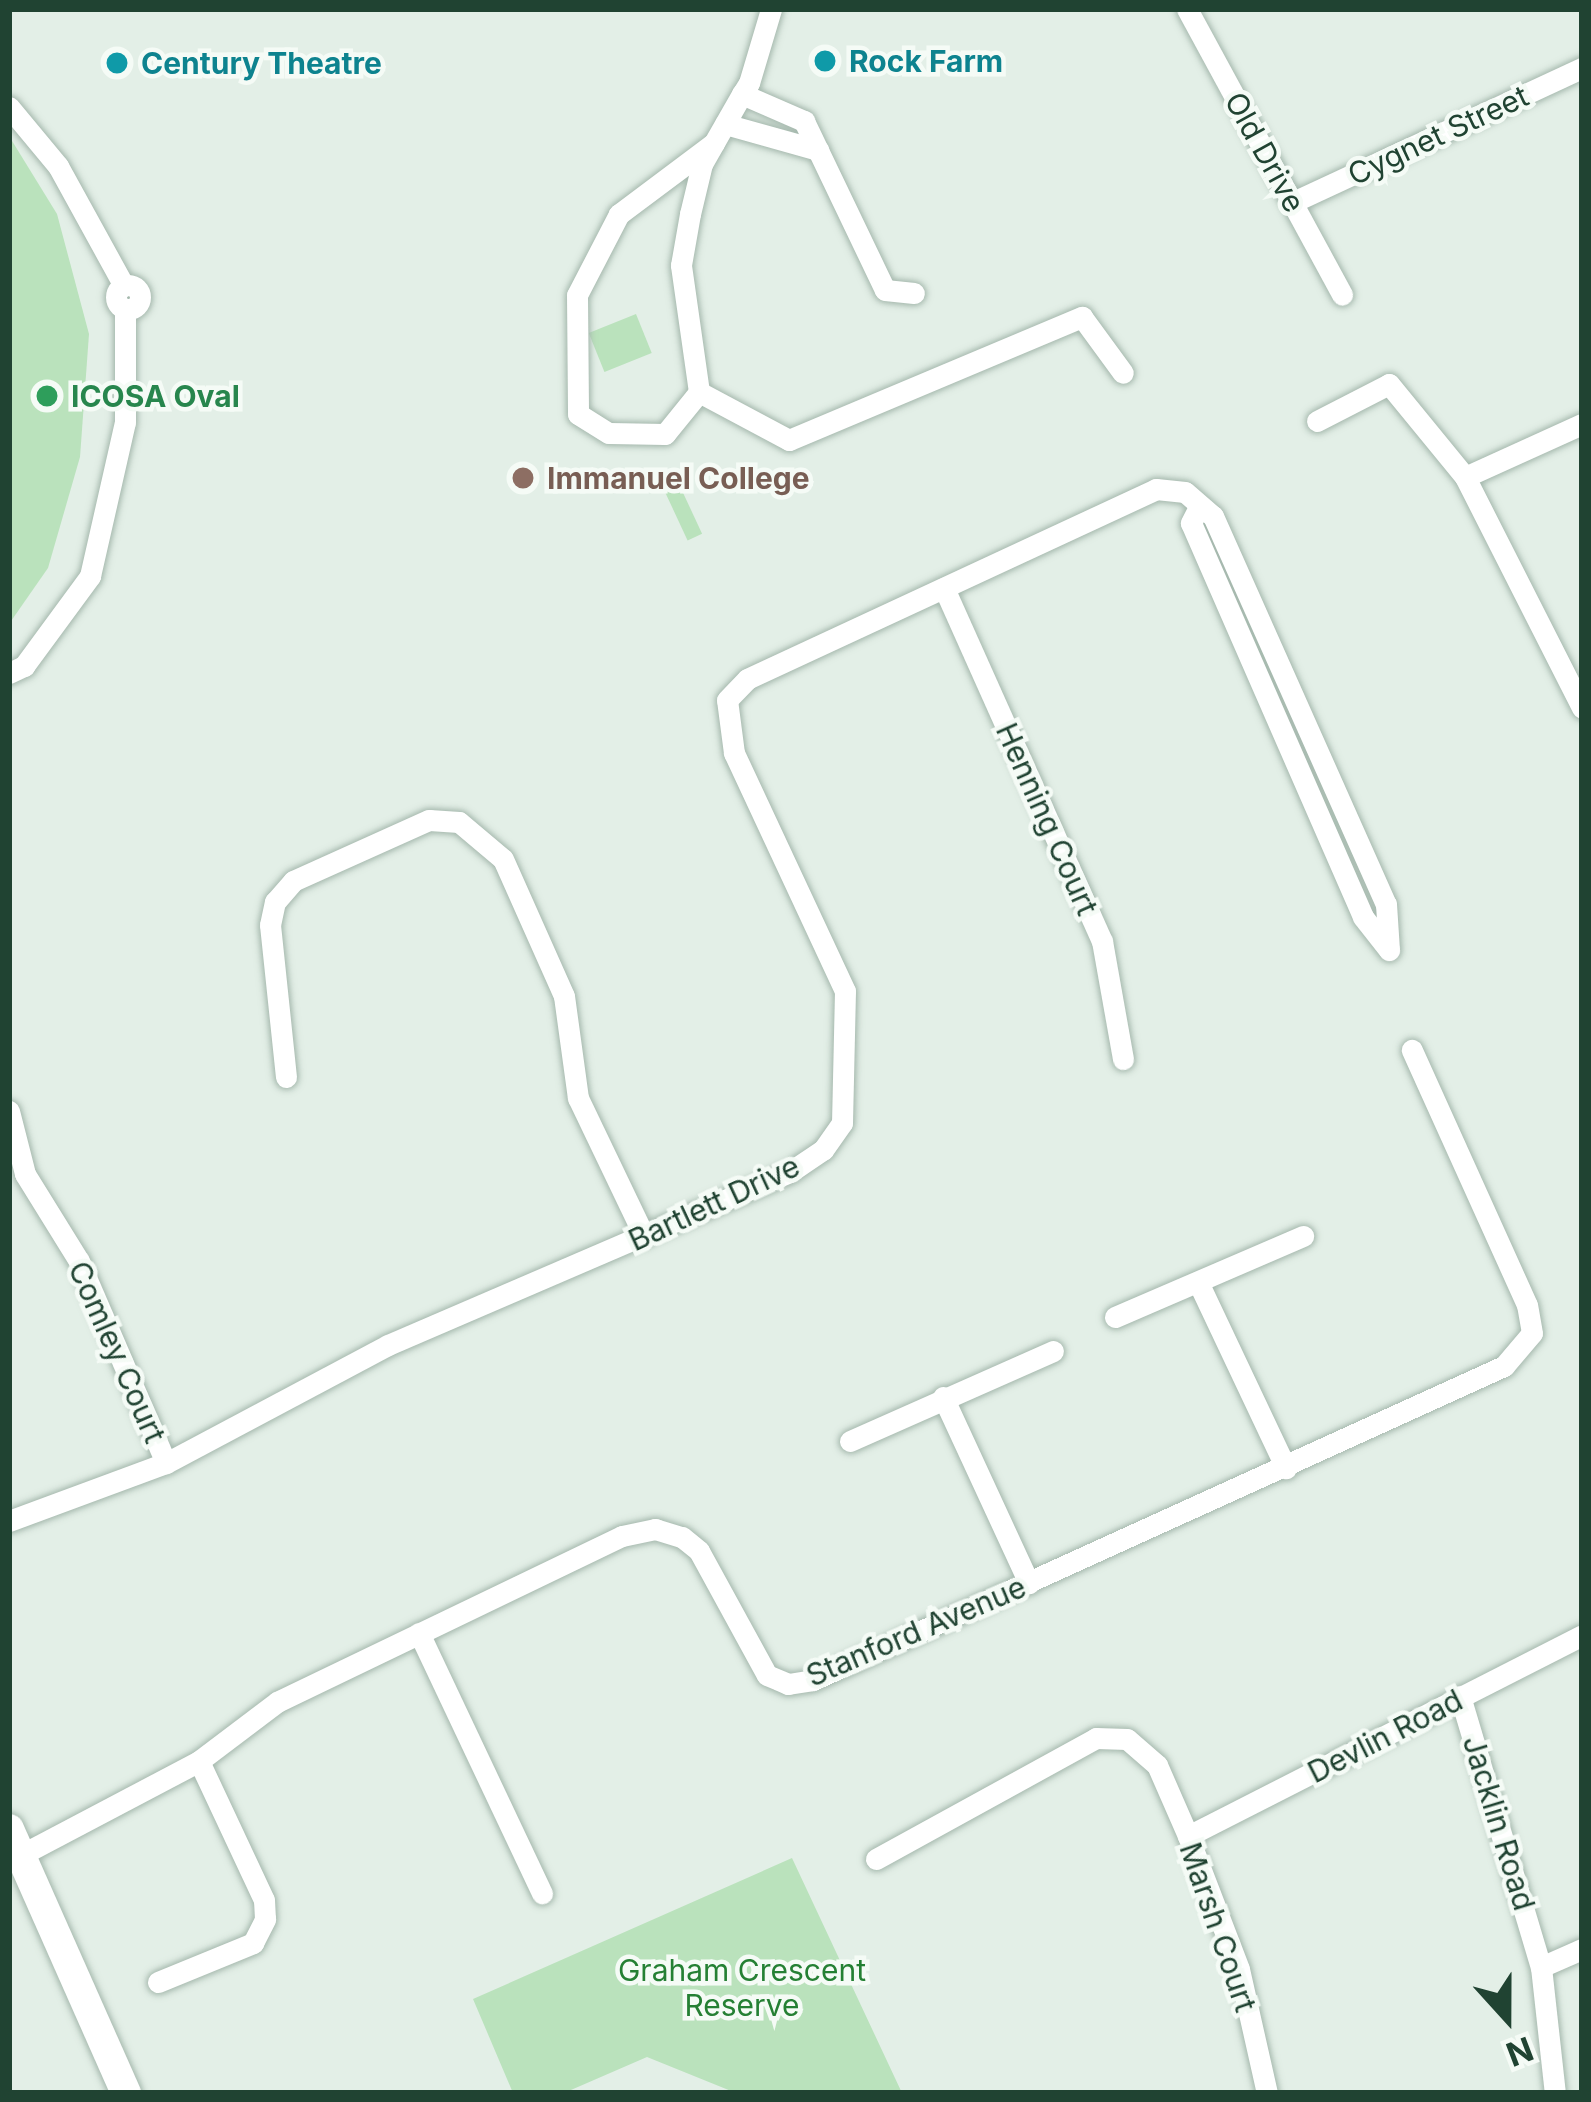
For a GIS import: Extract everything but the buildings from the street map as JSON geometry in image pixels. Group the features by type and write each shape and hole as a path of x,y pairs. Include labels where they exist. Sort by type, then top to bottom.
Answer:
{"street":[{"path":"771,9 742,94 720,133 702,164 681,266 699,392 665,434 609,433 578,414 577,295 619,214 720,133 818,149"},
{"name":"Old Drive","path":"1187,9 1342,295"},
{"name":"Cygnet Street","path":"1293,202 1582,68"},
{"path":"742,94 804,121 885,290 914,293"},
{"path":"9,107 58,166 125,297 125,422 90,576 25,666 9,673"},
{"path":"699,392 789,440 1082,317 1123,373"},
{"path":"1318,421 1389,383 1465,477 1582,708"},
{"path":"1465,477 1582,424"},
{"name":"Bartlett Drive","path":"9,1521 166,1463 388,1345 790,1172 824,1150 842,1123 845,991 734,753 727,700 748,679 1156,489 1185,492 1198,507"},
{"path":"1198,507 1213,516 1386,904 1389,950 1363,917 1191,523 1198,507"},
{"name":"Henning Court","path":"944,588 1102,941 1123,1059"},
{"path":"286,1077 270,925 275,902 293,881 429,820 459,822 503,859 564,996 578,1098 644,1236"},
{"name":"Stanford Avenue","path":"15,1842 199,1761 277,1702 622,1536 655,1529 699,1551 748,1653 767,1675 788,1684 1029,1583 1504,1366 1532,1333 1528,1305 1412,1049"},
{"name":"Comley Court","path":"9,1111 25,1174 79,1261 166,1463"},
{"path":"1115,1317 1303,1236"},
{"path":"1198,1282 1286,1468"},
{"path":"850,1441 1053,1351"},
{"path":"944,1397 1029,1583"},
{"path":"418,1633 542,1893"},
{"name":"Devlin Road","path":"1188,1836 1582,1635"},
{"name":"Jacklin Road","path":"1460,1696 1540,1967 1555,2093"},
{"name":"Marsh Court","path":"876,1859 1096,1738 1127,1739 1157,1765 1188,1836 1239,1969 1267,2093"},
{"path":"158,1982 253,1942 265,1919 264,1900 199,1761"},
{"path":"15,1842 127,2093"},
{"path":"1540,1967 1582,1949"}],"green space":[{"name":"ICOSA Oval","path":"9,136 57,214 89,334 80,457 48,568 9,624"},
{"path":"636,314 652,353 604,372 589,333"},
{"path":"678,482 702,534 688,540 663,489"},
{"name":"Graham Crescent Reserve","path":"792,1858 902,2093 736,2093 647,2057 564,2093 513,2093 473,1999"}],"place":[{"name":"Rock Farm","path":"825,61"},
{"name":"Century Theatre","path":"117,63"},
{"name":"ICOSA Oval","path":"47,396"},
{"name":"Immanuel College","path":"523,478"}]}
